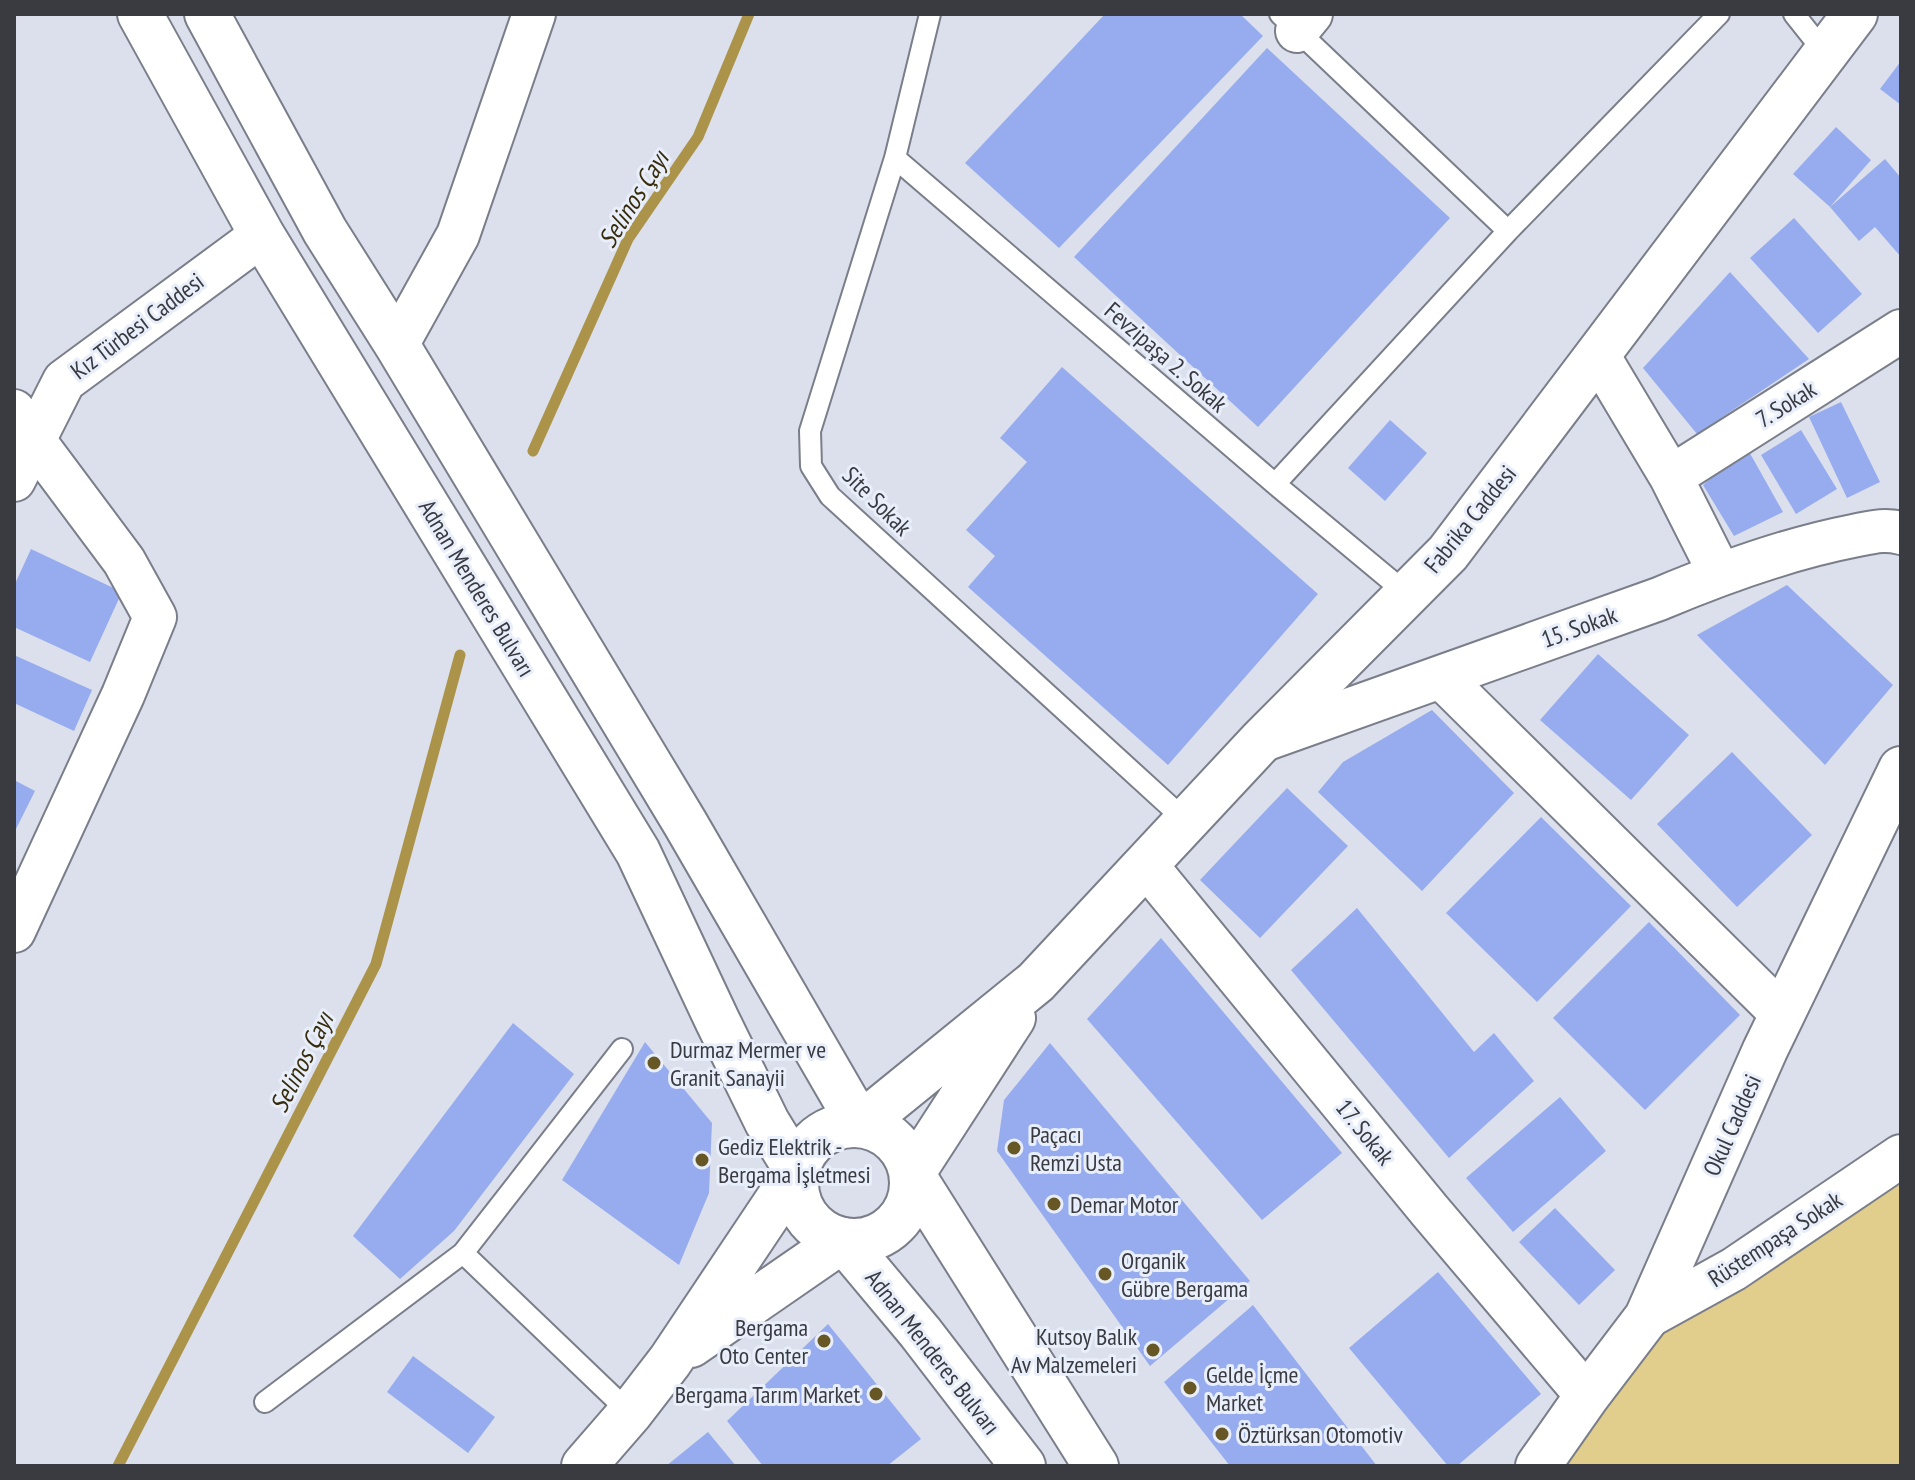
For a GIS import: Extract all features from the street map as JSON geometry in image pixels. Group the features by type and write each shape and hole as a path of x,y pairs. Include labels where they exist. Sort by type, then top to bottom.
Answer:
{"main road":[{"name":"Adnan Menderes Bulvarı","path":"140,14 262,235 638,852 767,1122 797,1171"},
{"path":"207,14 325,231 685,823 860,1125"},
{"name":"Fabrika Caddesi","path":"1036,982 1261,741 1448,553 1855,14"},
{"name":"Okul Caddesi","path":"1538,1466 1647,1317 1782,1014 1901,769"},
{"path":"860,1125 1036,982"},
{"path":"797,1171 800,1204 819,1229 832,1237 861,1240 879,1235 894,1225 905,1210 911,1192 912,1174 1036,982"},
{"path":"584,1466 670,1361 797,1171 803,1155 813,1142 827,1131 860,1125 878,1130 894,1140 906,1156 912,1174 1096,1466"},
{"name":"Adnan Menderes Bulvarı","path":"843,1240 920,1332 1023,1466"},
{"path":"670,1361 843,1240"}],"street":[{"path":"397,345 458,235 534,14"},
{"name":"Kız Türbesi Caddesi","path":"14,480 24,425 64,381 262,235"},
{"name":"7. Sokak","path":"1671,477 1901,331"},
{"path":"1598,355 1671,477 1720,574"},
{"path":"14,931 123,695 155,617 124,561 24,425"},
{"name":"15. Sokak","path":"1261,741 1659,599 1720,574 1826,541 1888,529 1901,533"},
{"path":"1441,677 1782,1014"},
{"name":"17. Sokak","path":"1146,865 1430,1211 1587,1396"},
{"name":"Rüstempaşa Sokak","path":"1647,1317 1734,1269 1901,1156"}],"lane":[{"name":"Site Sokak","path":"930,14 895,158 810,431 811,466 830,496 1186,821"},
{"path":"1275,484 1508,231 1719,14"},
{"path":"1794,14 1825,53"},
{"path":"1296,20 1508,231"},
{"name":"Fevzipaşa 2. Sokak","path":"895,158 1406,593"},
{"path":"265,1402 463,1253 622,1049"},
{"path":"463,1253 630,1413"}],"shaded area":[{"path":"1901,1156 1901,1466 1538,1466 1647,1317"}],"building":[{"path":"1105,14 1240,14 1263,36 1059,248 965,163"},
{"path":"1267,48 1450,218 1258,427 1074,257"},
{"path":"1901,61 1901,105 1880,89"},
{"path":"1836,127 1871,160 1830,207 1793,174"},
{"path":"1885,159 1901,178 1901,257 1875,227 1859,241 1830,207"},
{"path":"1794,218 1862,294 1818,333 1750,258"},
{"path":"1730,272 1809,359 1697,434 1643,368"},
{"path":"1062,367 1318,594 1168,765 968,587 995,556 966,530 1027,462 1000,438"},
{"path":"1841,402 1880,482 1847,498 1809,417"},
{"path":"1390,420 1427,453 1385,501 1348,468"},
{"path":"1801,430 1837,489 1796,514 1761,455"},
{"path":"1747,448 1783,512 1734,536 1703,485"},
{"path":"31,549 122,592 90,662 14,627 14,586"},
{"path":"1787,585 1893,685 1825,765 1697,635"},
{"path":"1598,654 1689,735 1631,800 1540,720"},
{"path":"14,655 92,690 74,731 14,703"},
{"path":"1432,710 1514,793 1422,891 1318,792 1343,762"},
{"path":"1732,752 1812,835 1737,907 1657,824"},
{"path":"14,780 35,791 14,833"},
{"path":"1287,788 1348,846 1260,938 1200,880"},
{"path":"1541,817 1631,906 1537,1002 1446,913"},
{"path":"1357,908 1474,1052 1494,1033 1534,1081 1449,1158 1291,970"},
{"path":"1649,922 1740,1015 1645,1110 1553,1018"},
{"path":"1161,938 1342,1153 1262,1220 1087,1019"},
{"path":"513,1023 574,1074 454,1231 400,1279 353,1236"},
{"path":"645,1042 712,1123 709,1193 679,1265 562,1180"},
{"path":"1050,1043 1250,1281 1150,1366 997,1151 1004,1100"},
{"path":"1560,1097 1606,1151 1513,1232 1466,1178"},
{"path":"1555,1208 1615,1270 1579,1305 1519,1242"},
{"path":"1438,1272 1541,1394 1457,1466 1448,1466 1349,1348"},
{"path":"1253,1305 1377,1466 1230,1466 1164,1382"},
{"path":"828,1324 921,1439 887,1466 763,1466 727,1421"},
{"path":"413,1356 495,1417 468,1453 387,1392"},
{"path":"708,1432 736,1466 666,1466"}],"waterway":[{"name":"Selinos Çayı","path":"533,451 628,239 698,137 749,14"},
{"name":"Selinos Çayı","path":"118,1466 376,964 460,655"}],"place":[{"name":"Durmaz Mermer ve Granit Sanayii","path":"654,1063"},
{"name":"Paçacı Remzi Usta","path":"1014,1148"},
{"name":"Gediz Elektrik - Bergama İşletmesi","path":"702,1160"},
{"name":"Demar Motor","path":"1054,1204"},
{"name":"Organik Gübre Bergama","path":"1105,1274"},
{"name":"Bergama Oto Center","path":"824,1341"},
{"name":"Kutsoy Balık Av Malzemeleri","path":"1153,1350"},
{"name":"Gelde İçme Market","path":"1190,1388"},
{"name":"Bergama Tarım Market","path":"876,1394"},
{"name":"Öztürksan Otomotiv","path":"1222,1434"}]}
